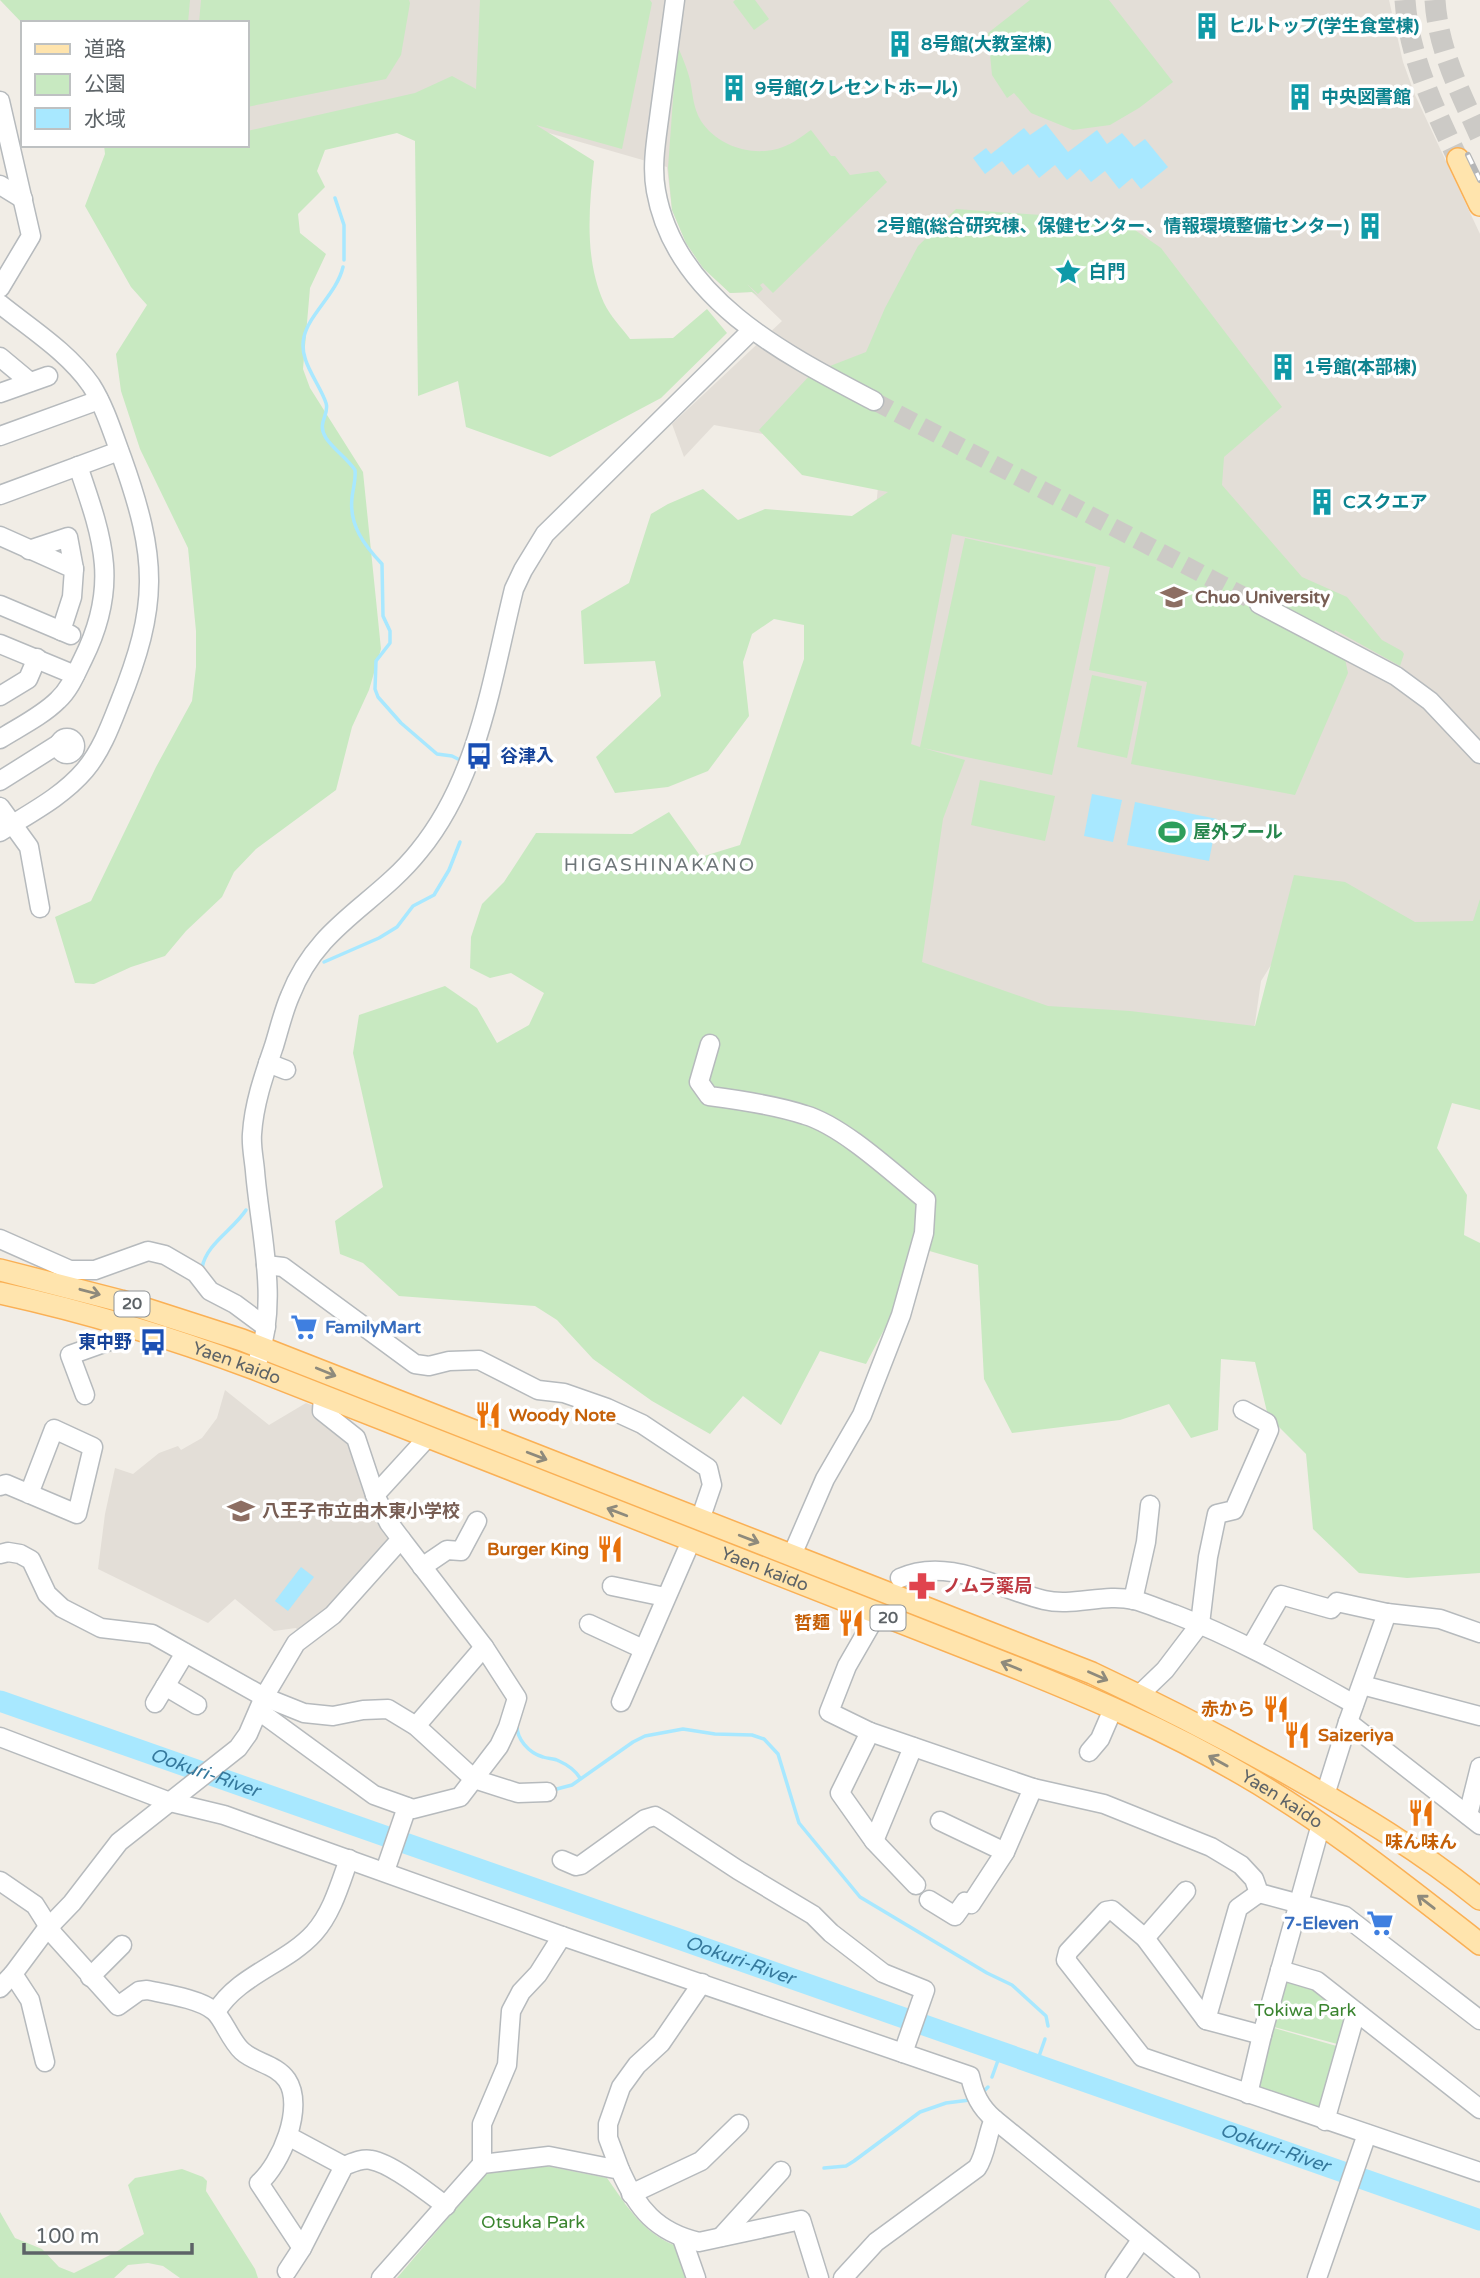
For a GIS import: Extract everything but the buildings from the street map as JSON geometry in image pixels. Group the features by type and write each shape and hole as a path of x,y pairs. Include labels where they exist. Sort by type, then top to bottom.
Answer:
{"main road":[{"path":"1458,159 1480,205"},
{"name":"Yaen kaido","path":"0,1270 49,1272 208,1327 264,1337 700,1520 792,1555 895,1586 1139,1695 1211,1731 1325,1795 1420,1854 1480,1899"},
{"name":"Yaen kaido","path":"0,1293 196,1347 255,1369 1052,1682 1121,1712 1244,1775 1321,1824 1480,1944"},
{"path":"661,1504 671,1517 670,1526 662,1529"},
{"path":"691,1541 700,1520"},
{"path":"877,1614 895,1586"},
{"path":"1121,1712 1139,1695"}],"street":[{"path":"675,0 654,161 655,190 668,229 685,262 703,284 752,330 798,361 874,401"},
{"path":"0,101 31,236 7,260 0,288"},
{"path":"0,185 23,199"},
{"path":"0,304 64,355 90,384 99,400 138,502 147,542 150,581 145,628 139,651 107,734 95,757 61,793 6,828"},
{"path":"255,1369 264,1337 266,1265 252,1136 255,1110 290,997 314,952 337,926 405,867 449,807 462,782 475,746 514,589 532,552 559,518 752,330"},
{"path":"0,357 30,382"},
{"path":"0,393 48,376"},
{"path":"0,436 99,400"},
{"path":"0,495 119,452"},
{"path":"0,739 56,703 66,693 97,627 105,576 104,553 78,466"},
{"path":"0,536 74,569"},
{"path":"0,605 66,633 74,569 68,537 29,550"},
{"path":"1259,604 1396,676 1430,701 1480,754"},
{"path":"0,644 75,675"},
{"path":"1,692 28,679 37,658"},
{"path":"0,781 60,743"},
{"path":"0,807 6,828 29,848 40,908"},
{"path":"710,1044 699,1082 709,1096 807,1115 838,1132 881,1162 926,1200 924,1233 901,1315 862,1415 825,1479 792,1555"},
{"path":"268,1063 286,1070"},
{"path":"0,1239 49,1272 84,1272 148,1251 158,1253 196,1273 210,1291 235,1304 264,1337"},
{"path":"266,1265 283,1268 415,1364 429,1366 449,1361 479,1360 538,1390 564,1392 642,1424 708,1468 712,1485 700,1520"},
{"path":"85,1395 70,1355 115,1339 122,1325"},
{"path":"0,1554 20,1554 31,1560 47,1594 75,1616 101,1628 152,1634 185,1653 261,1704 374,1795 407,1809 460,1797 499,1746 518,1702 484,1647 389,1523 375,1495 356,1438 322,1411 323,1396"},
{"path":"1139,1695 1165,1670 1200,1624 1208,1557 1217,1514 1234,1510 1269,1430 1267,1423 1243,1410"},
{"path":"0,1486 6,1484 29,1494 77,1514 93,1447 54,1429 29,1494"},
{"path":"375,1495 428,1437"},
{"path":"1133,1600 1146,1542 1150,1504"},
{"path":"422,1567 447,1549 461,1550 477,1521"},
{"path":"0,1988 120,1842 234,1751 248,1734 261,1704 296,1643 333,1615 401,1539"},
{"path":"621,1702 691,1541"},
{"path":"895,1586 909,1574 940,1571 963,1573 1046,1601 1061,1603 1116,1598 1133,1600 1200,1624 1251,1647 1354,1704"},
{"path":"612,1586 665,1597"},
{"path":"1251,1647 1281,1595 1331,1609 1337,1602 1387,1614 1440,1619 1480,1633"},
{"path":"877,1614 847,1666 829,1712 870,1732 1033,1788 1104,1804 1211,1847 1241,1865 1254,1879 1259,1893"},
{"path":"1325,1795 1387,1614"},
{"path":"589,1624 643,1649"},
{"path":"416,1727 484,1647"},
{"path":"155,1703 185,1653"},
{"path":"1362,1685 1480,1716"},
{"path":"166,1686 197,1705"},
{"path":"261,1704 321,1716 388,1709 416,1727 474,1779 518,1793 547,1792"},
{"path":"1089,1752 1121,1712"},
{"path":"1348,1723 1474,1820"},
{"path":"870,1732 840,1793 874,1841 916,1885"},
{"path":"0,1737 172,1800 385,1870 562,1936 970,2076 983,2109 1140,2240 1190,2278"},
{"path":"874,1841 913,1747"},
{"path":"1474,1820 1480,1767"},
{"path":"929,1900 955,1916 965,1902 971,1903 1005,1852 1033,1788"},
{"path":"385,1870 407,1809"},
{"path":"562,1860 576,1866 581,1865 637,1824 655,1816 799,1906 883,1973 925,1990 904,2052"},
{"path":"940,1821 1005,1852"},
{"path":"1248,2094 1321,1824"},
{"path":"216,2012 233,1992 316,1931 338,1891 349,1859"},
{"path":"0,1881 34,1905 54,1936 118,2006 139,1991 147,1990 193,2002 216,2012 242,2051 272,2067 287,2080 293,2098 288,2136 270,2174 259,2183 302,2248"},
{"path":"1145,1938 1186,1891"},
{"path":"1206,2020 1238,1908 1259,1893 1345,1916 1480,2020"},
{"path":"1262,2035 1206,2020 1145,1938 1112,1910 1105,1911 1069,1952 1066,1960 1142,2057 1325,2121 1365,2141 1480,2172"},
{"path":"381,2278 482,2164 482,2124 507,2065 511,2011 521,1992 538,1974 562,1936"},
{"path":"90,1977 122,1945"},
{"path":"1280,1970 1317,1981 1480,2109"},
{"path":"13,1974 30,2000 45,2062"},
{"path":"702,1983 661,2043 637,2065 621,2087 608,2124 608,2138 620,2170 631,2194 643,2211 682,2238 699,2242 801,2220 819,2278"},
{"path":"1325,2121 1356,2012"},
{"path":"843,2278 876,2242 981,2163 994,2119"},
{"path":"631,2194 701,2161 739,2124"},
{"path":"288,2136 344,2166"},
{"path":"1317,2278 1365,2141"},
{"path":"482,2164 549,2156 620,2170"},
{"path":"287,2271 302,2248 344,2166 373,2160 415,2183 446,2206"},
{"path":"721,2237 781,2171"},
{"path":"682,2238 696,2278"},
{"path":"1115,2278 1140,2240"}],"shaded area":[{"name":"Chuo University","path":"176,0 1389,0 1403,62 1415,95 1480,234 1480,982 1295,927 1261,981 1251,1051 890,1025 854,737 881,456 714,425 684,457 672,424 782,321 752,292 730,293 703,268 686,243 672,210 667,167 427,98 248,135 248,21 177,21"},
{"name":"八王子市立由木東小学校","path":"225,1390 269,1425 306,1403 314,1406 345,1432 393,1539 351,1590 299,1632 296,1628 274,1631 235,1599 208,1623 98,1569 105,1514 115,1468 133,1474 159,1453 178,1446 181,1450 202,1438 217,1418"}],"green space":[{"path":"0,0 190,0 188,21 21,22"},
{"path":"201,0 409,0 410,3 401,55 386,79 248,107 248,21 199,21"},
{"path":"480,0 650,0 652,3 622,149 536,125 594,161 590,215 593,268 604,303 630,339 673,338 707,309 727,333 661,398 550,457 466,427 458,381 418,396 415,141 397,133 325,150 317,171 325,187 298,214 300,233 326,254 310,288 303,369 310,388 363,472 381,649 369,690 352,727 336,790 256,849 234,872 222,897 186,931 165,956 131,967 94,984 75,983 55,917 91,901 156,767 192,701 196,667 196,631 188,548 140,449 121,391 116,354 147,305 131,287 85,206 105,154 104,147 248,147 248,131 415,93 452,76 476,89"},
{"path":"755,0 769,19 754,30 733,2"},
{"path":"1030,0 1109,0 1173,82 1139,108 1110,125 1073,130 1031,113 1014,93 1007,98 992,75 988,33"},
{"path":"677,44 689,75 698,116 717,138 738,148 761,151 787,145 811,130 850,175 878,171 887,182 773,293 763,283 760,285 763,289 758,294 747,284 758,296 752,292 730,293 703,268 686,243 672,210 668,168"},
{"path":"956,209 1126,221 1161,248 1282,407 1224,457 1222,485 1302,577 1347,597 1382,640 1404,654 1400,666 1335,630 1327,649 1345,659 1348,673 1295,795 1131,764 1147,682 1089,670 1110,567 952,534 911,744 920,747 965,538 1096,567 1052,775 923,748 965,760 943,819 922,962 1048,1006 1130,1011 1255,1026 1294,875 1345,882 1415,922 1473,921 1480,899 1480,1110 1452,1103 1437,1148 1467,1195 1464,1235 1480,1243 1480,1573 1407,1578 1359,1573 1313,1529 1306,1454 1268,1416 1255,1362 1221,1359 1218,1430 1191,1438 1169,1404 1120,1420 1012,1433 984,1379 978,1265 926,1250 866,1364 820,1351 781,1425 743,1396 710,1434 652,1401 593,1359 557,1320 535,1306 399,1296 363,1263 340,1254 335,1221 383,1187 353,1053 359,1015 445,986 477,1008 497,1043 529,1025 544,993 511,973 490,978 470,968 471,937 482,904 504,882 536,833 632,834 669,812 701,857 740,845 804,659 804,625 774,619 752,634 743,662 749,716 708,771 668,787 615,793 596,757 661,696 655,661 584,664 581,611 629,583 651,514 703,489 738,520 765,509 852,516 888,492 802,475 759,430 812,373 866,352 885,308 918,246"},
{"path":"1092,675 1142,686 1127,758 1077,747"},
{"path":"980,780 1055,796 1045,841 971,825"},
{"name":"Tokiwa Park","path":"1287,1980 1314,1985 1348,2012 1341,2045 1274,2027"},
{"path":"1274,2028 1340,2047 1323,2111 1259,2092 1257,2087"},
{"name":"Otsuka Park","path":"536,2164 607,2178 644,2225 674,2245 686,2278 397,2278 487,2172"},
{"path":"182,2169 207,2181 206,2191 258,2278 180,2278 163,2266 148,2263 128,2265 114,2278 0,2278 0,2212 15,2238 42,2249 59,2267 74,2273 144,2234 128,2185 135,2178"}],"water":[{"path":"1046,124 1068,152 1097,130 1107,144 1122,133 1134,147 1145,139 1168,167 1141,189 1132,178 1119,189 1105,171 1091,182 1080,169 1067,180 1055,165 1039,178 1028,164 1013,175 1002,161 985,174 973,158 986,148 991,154 1024,128 1030,135"},
{"path":"1092,794 1122,800 1113,842 1084,836"},
{"name":"屋外プール","path":"1135,802 1217,819 1209,861 1127,845"},
{"path":"301,1567 314,1577 288,1611 275,1601"}],"waterway":[{"path":"335,198 344,225 344,260"},
{"path":"343,267 335,286 311,320 303,346 306,362 327,407 323,432 355,470 352,498 355,526 382,564 383,616 390,631 390,643 376,661 375,689 378,697 401,723 437,754 458,759"},
{"path":"324,962 379,938 397,927 413,906 434,895 449,870 460,842"},
{"path":"202,1268 214,1244 246,1210"},
{"name":"Ookuri-River","path":"0,1701 1480,2220"},
{"path":"517,1724 521,1740 528,1749 565,1764 580,1778"},
{"path":"553,1790 572,1785 645,1736 683,1729 715,1734 752,1735 764,1739 778,1754 799,1823 860,1897 987,1973 1012,1985 1046,2016 1048,2026"},
{"path":"1036,2065 1045,2039"},
{"path":"992,2077 1001,2052"},
{"path":"982,2093 988,2087"},
{"path":"824,2168 846,2166 920,2112 946,2103 970,2100"}],"tunnel":[{"path":"1405,0 1417,62 1458,159"},
{"path":"1435,0 1445,53 1480,136"},
{"path":"874,401 1259,604"}],"railway":[{"path":"1468,155 1480,180"}],"place":[{"name":"ヒルトップ(学生食堂棟)","path":"1207,26"},
{"name":"8号館(大教室棟)","path":"900,44"},
{"name":"9号館(クレセントホール)","path":"734,88"},
{"name":"中央図書館","path":"1300,97"},
{"name":"2号館(総合研究棟、保健センター、情報環境整備センター)","path":"1370,226"},
{"name":"白門","path":"1068,272"},
{"name":"1号館(本部棟)","path":"1283,367"},
{"name":"Cスクエア","path":"1322,502"},
{"name":"Chuo University","path":"1174,597"},
{"name":"谷津入","path":"479,756"},
{"name":"屋外プール","path":"1172,832"},
{"name":"FamilyMart","path":"304,1327"},
{"name":"東中野","path":"153,1342"},
{"name":"Woody Note","path":"488,1415"},
{"name":"八王子市立由木東小学校","path":"241,1511"},
{"name":"Burger King","path":"610,1549"},
{"name":"ノムラ薬局","path":"922,1586"},
{"name":"哲麺","path":"851,1623"},
{"name":"赤から","path":"1276,1709"},
{"name":"Saizeriya","path":"1297,1735"},
{"name":"味ん味ん","path":"1421,1813"},
{"name":"7-Eleven","path":"1380,1923"}],"district":[{"name":"HIGASHINAKANO","path":"660,865"}]}
